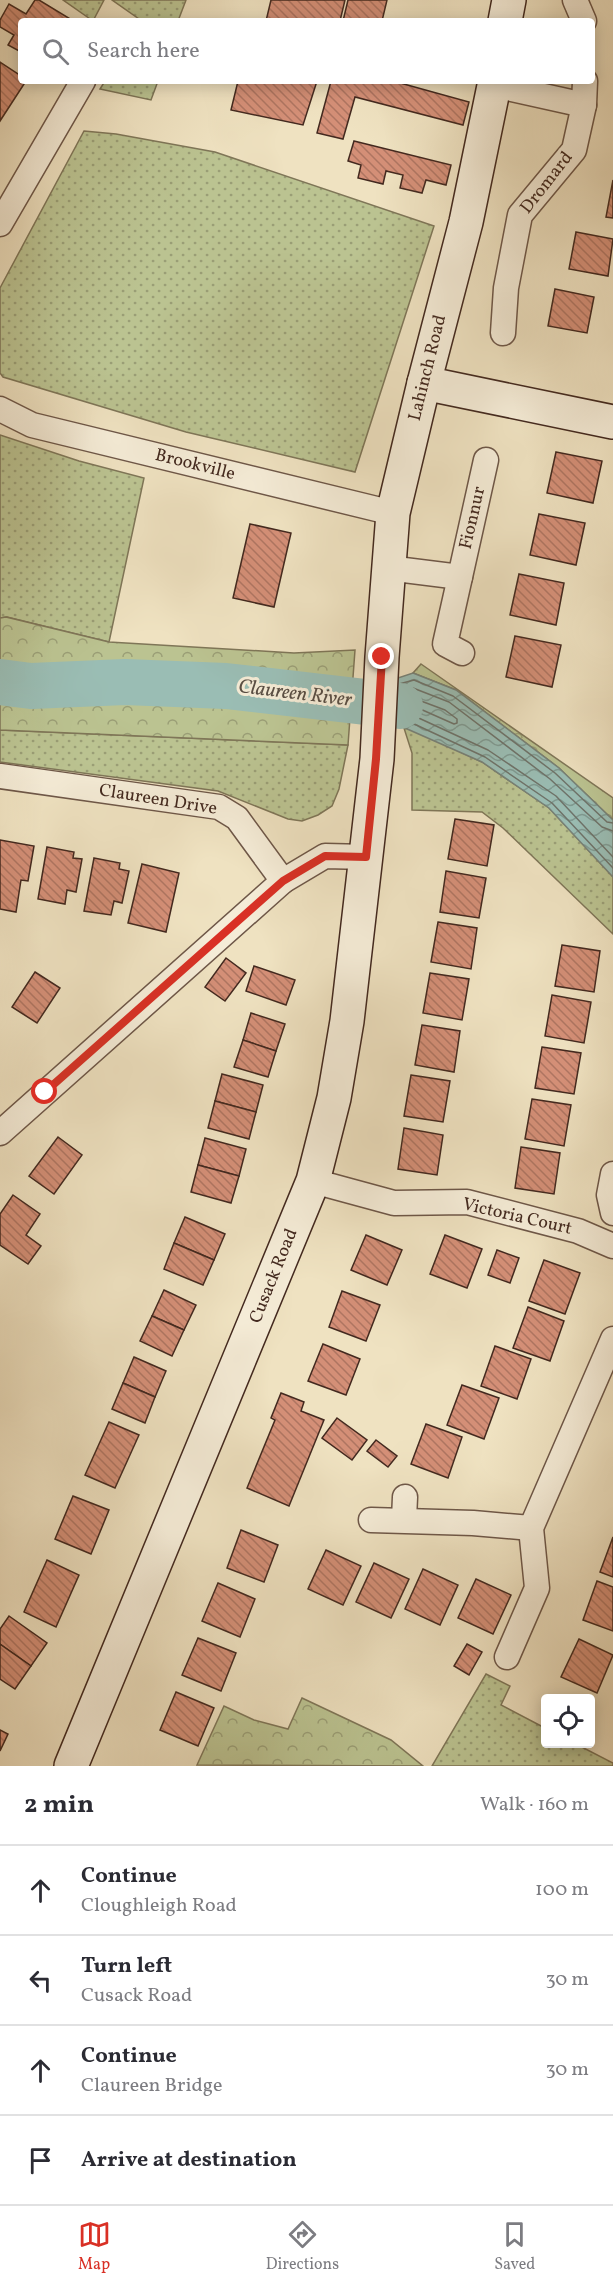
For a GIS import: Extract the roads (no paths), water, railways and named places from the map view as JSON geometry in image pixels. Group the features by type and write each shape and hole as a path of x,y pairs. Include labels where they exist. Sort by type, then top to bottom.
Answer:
{"main road":[{"path":"506,18 509,0"},
{"name":"Lahinch Road","path":"376,759 393,513 466,222 494,84"},
{"path":"424,383 613,422"},
{"name":"Cusack Road","path":"71,1766 313,1181 334,1098 347,1021 376,759"}],"street":[{"path":"575,0 583,18"},
{"path":"0,224 81,84"},
{"path":"498,84 584,105"},
{"name":"Dromard","path":"503,333 506,288 520,215 574,150 584,105 585,84"},
{"name":"Brookville","path":"0,409 32,425 393,513"},
{"name":"Fionnur","path":"462,652 445,644 486,460"},
{"path":"388,568 459,577"},
{"name":"Claureen Drive","path":"0,776 219,807 237,818 283,881"},
{"path":"0,1133 283,881 325,856 366,857"},
{"path":"613,1174 609,1195 613,1213"},
{"name":"Victoria Court","path":"313,1181 394,1203 467,1202 578,1231 613,1246"},
{"path":"507,1657 537,1588 531,1528 613,1339"},
{"path":"371,1520 404,1508 531,1528"}],"water":[{"path":"413,673 456,690 559,768 613,820 613,877 549,808 482,762 337,698"}],"waterway":[{"name":"Claureen River","path":"0,682 31,686 125,682 226,686 400,706"}]}
